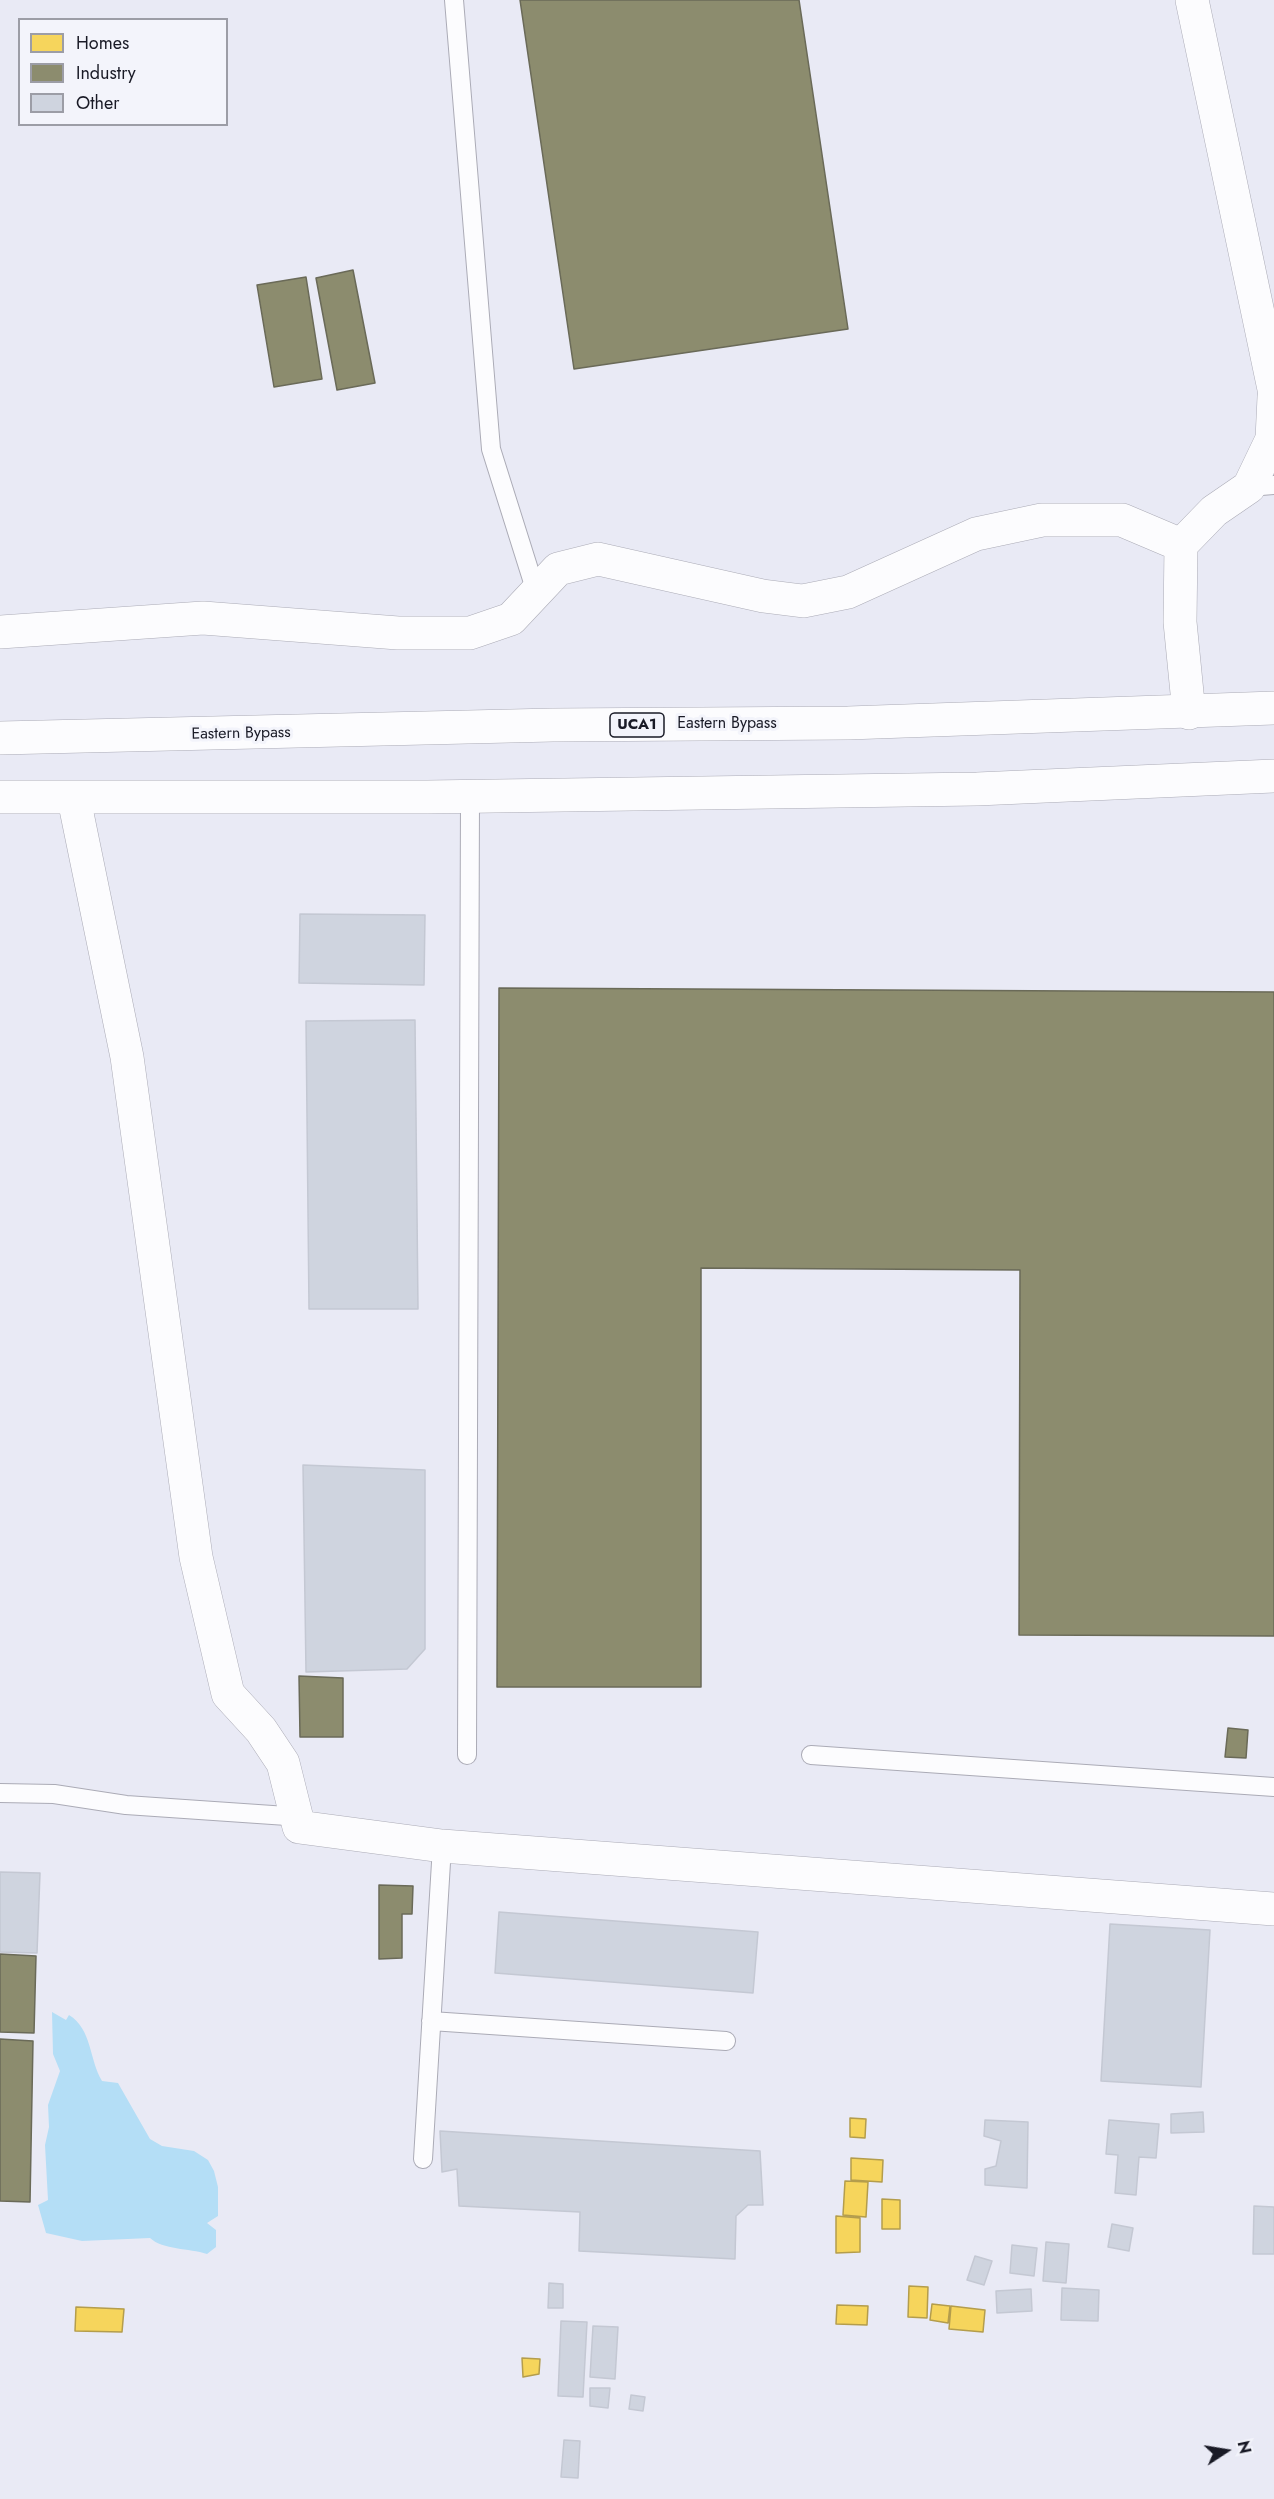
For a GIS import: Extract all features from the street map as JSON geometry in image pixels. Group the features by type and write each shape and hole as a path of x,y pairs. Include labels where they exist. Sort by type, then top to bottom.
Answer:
{"street":[{"path":"1192,0 1274,389"},
{"path":"1189,713 1180,622 1181,545 1214,511 1261,486 1272,439 1274,396"},
{"path":"0,632 203,618 398,633 470,633 511,619 558,569 598,559 763,596 803,601 848,592 976,534 1042,520 1122,520 1181,545"},
{"name":"Eastern Bypass","path":"0,738 553,725 848,723 1189,713 1274,708"},
{"path":"0,797 74,799 470,796 977,789 1274,776"},
{"path":"74,799 127,1057 196,1557 228,1694 261,1730 284,1763 299,1827 442,1846 1274,1909"}],"lane":[{"path":"454,0 491,448 536,592"},
{"path":"467,1755 470,796"},
{"path":"811,1755 1274,1787"},
{"path":"0,1793 54,1794 126,1805 286,1816 299,1827"},
{"path":"423,2159 442,1846"},
{"path":"431,2021 726,2041"}],"water":[{"path":"52,2012 66,2020 69,2015 82,2028 102,2081 118,2083 150,2139 162,2146 194,2151 208,2160 214,2171 218,2187 218,2216 207,2223 216,2230 216,2247 207,2254 169,2247 150,2238 82,2241 46,2233 38,2205 48,2200 45,2145 49,2127 48,2105 60,2071 53,2054"}],"building: Homes":[{"path":"850,2118 866,2119 865,2138 850,2137"},
{"path":"851,2158 883,2160 882,2182 851,2180"},
{"path":"845,2181 868,2182 866,2217 843,2215"},
{"path":"882,2199 900,2200 900,2229 882,2229"},
{"path":"836,2216 860,2218 860,2252 836,2253"},
{"path":"909,2286 928,2287 927,2318 908,2317"},
{"path":"932,2304 950,2306 948,2323 930,2320"},
{"path":"837,2305 868,2306 867,2325 836,2324"},
{"path":"951,2306 985,2310 983,2332 949,2329"},
{"path":"76,2307 124,2309 122,2332 75,2331"},
{"path":"522,2358 540,2359 539,2374 523,2377"}],"building: Industry":[{"path":"520,0 799,0 848,329 574,369"},
{"path":"353,270 375,383 337,390 316,278"},
{"path":"306,277 322,379 274,387 257,285"},
{"path":"499,988 1274,992 1274,1636 1019,1635 1020,1270 701,1268 701,1687 497,1687"},
{"path":"299,1676 343,1678 343,1737 300,1737"},
{"path":"1228,1728 1248,1730 1246,1758 1225,1757"},
{"path":"379,1885 413,1886 412,1914 402,1914 402,1958 379,1959"},
{"path":"0,1954 36,1956 34,2033 0,2032"},
{"path":"0,2039 33,2041 30,2202 0,2201"}],"building: Other":[{"path":"300,914 425,915 424,985 299,983"},
{"path":"415,1020 418,1309 309,1309 306,1021"},
{"path":"303,1465 425,1470 425,1649 407,1669 306,1672"},
{"path":"0,1872 40,1873 37,1953 0,1952"},
{"path":"499,1912 758,1932 753,1993 495,1973"},
{"path":"1110,1924 1210,1930 1201,2087 1101,2081"},
{"path":"1203,2112 1204,2132 1171,2133 1171,2114"},
{"path":"985,2120 1028,2122 1027,2188 985,2185 985,2169 996,2166 1001,2141 984,2136"},
{"path":"1109,2120 1159,2124 1156,2158 1139,2157 1136,2195 1115,2193 1118,2155 1106,2154"},
{"path":"440,2131 760,2151 763,2205 748,2205 736,2216 735,2259 579,2251 580,2212 459,2206 457,2169 442,2172"},
{"path":"1254,2206 1274,2207 1274,2254 1253,2254"},
{"path":"1112,2224 1133,2228 1129,2251 1108,2247"},
{"path":"1046,2242 1069,2244 1066,2283 1043,2281"},
{"path":"1012,2245 1037,2248 1034,2276 1010,2273"},
{"path":"975,2256 992,2261 984,2285 967,2280"},
{"path":"549,2283 563,2284 563,2308 548,2308"},
{"path":"1062,2288 1099,2290 1098,2321 1061,2320"},
{"path":"1031,2289 1032,2311 997,2313 996,2291"},
{"path":"561,2321 587,2322 583,2397 558,2396"},
{"path":"593,2326 618,2327 615,2379 590,2377"},
{"path":"590,2388 610,2388 608,2408 590,2406"},
{"path":"631,2395 645,2397 643,2411 629,2409"},
{"path":"564,2440 580,2441 578,2478 561,2477"}]}
